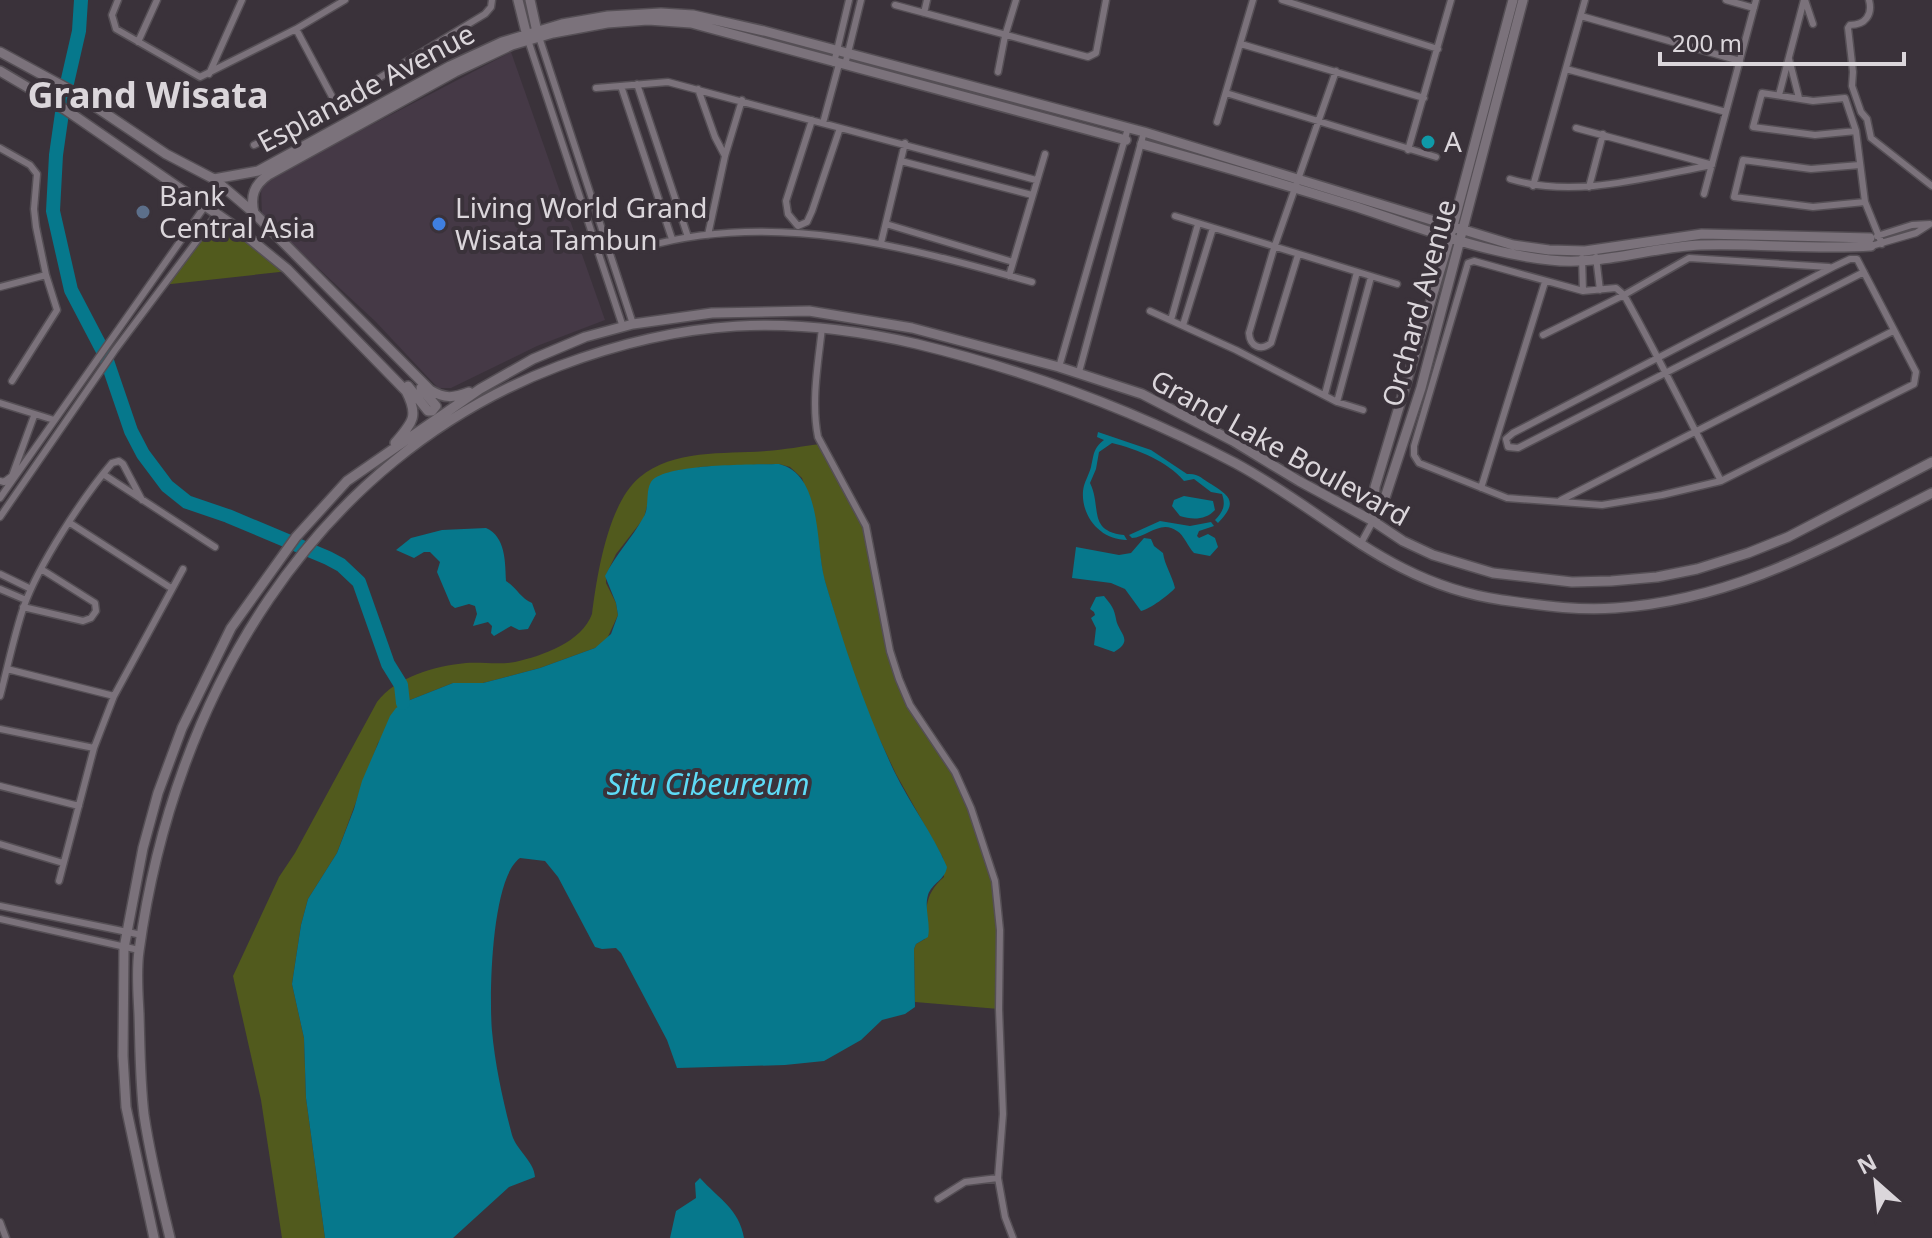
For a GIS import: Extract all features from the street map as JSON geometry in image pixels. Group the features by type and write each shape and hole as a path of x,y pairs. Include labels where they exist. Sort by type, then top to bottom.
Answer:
{"street":[{"path":"118,0 112,15 116,29 195,76 209,74 345,0"},
{"path":"138,42 157,0"},
{"path":"209,74 242,0"},
{"path":"254,145 336,104 485,14 492,0"},
{"path":"518,0 525,37 628,326"},
{"path":"530,0 628,326"},
{"path":"839,64 836,51 849,0"},
{"path":"823,123 839,64 848,54 861,0"},
{"path":"924,13 927,0"},
{"path":"998,72 1016,0"},
{"path":"895,5 1092,57 1107,6 1106,0"},
{"path":"1217,122 1253,0"},
{"path":"1282,0 1438,49"},
{"path":"1408,150 1451,0"},
{"name":"Orchard Avenue","path":"1499,72 1513,0"},
{"name":"Orchard Avenue","path":"1360,545 1380,513 1421,388 1456,233 1499,72 1523,0"},
{"path":"1533,186 1585,0"},
{"path":"1704,194 1755,4 1726,0"},
{"path":"1804,0 1813,24"},
{"path":"1779,95 1804,0"},
{"path":"1869,0 1871,8 1865,21 1848,28 1854,96 1867,119 1871,138 1932,186"},
{"path":"846,10 857,13"},
{"path":"538,33 608,16 678,14 764,31 1144,132 1456,233 1510,254 1582,262 1700,245 1825,249 1873,240 1912,225 1931,223"},
{"path":"1581,16 1740,61"},
{"path":"538,33 607,23 661,20 691,23 1126,140 1297,182"},
{"path":"296,29 336,104"},
{"name":"Esplanade Avenue","path":"214,179 258,171 450,66 538,33"},
{"name":"Esplanade Avenue","path":"254,213 253,193 268,175 511,42"},
{"path":"1241,44 1424,98"},
{"path":"0,52 72,91 166,154 214,179 254,213 430,390 441,397 452,398 480,389"},
{"path":"1789,58 1799,98"},
{"path":"1566,69 1726,112"},
{"path":"0,71 51,100 233,225 289,271 406,391 415,408 414,419 387,451"},
{"path":"1298,255 1271,343 1263,348 1257,347 1249,339 1249,333 1274,248 1336,71"},
{"path":"596,88 668,82 1036,180"},
{"path":"637,84 688,237"},
{"path":"621,86 672,239"},
{"path":"698,89 710,127 725,156"},
{"path":"1226,93 1436,157"},
{"path":"1856,131 1815,135 1753,127 1762,93 1813,101 1845,98 1856,131 1873,240"},
{"path":"708,235 725,156 742,100"},
{"path":"812,120 786,201 788,214 798,226 807,222 812,211 840,128"},
{"path":"1059,367 1128,128"},
{"path":"1576,128 1712,165"},
{"path":"1079,372 1144,132"},
{"path":"1589,187 1603,134"},
{"path":"881,243 905,143"},
{"path":"0,148 36,170 38,178 34,209 46,275 56,305 56,314 12,381"},
{"path":"1009,276 1045,154"},
{"path":"1860,165 1811,169 1743,160 1734,197 1813,207 1865,202"},
{"path":"901,161 1032,195"},
{"path":"1510,179 1533,186 1589,187 1712,165"},
{"path":"0,498 205,206"},
{"path":"0,517 115,350 217,214"},
{"path":"1175,216 1397,284"},
{"path":"1456,233 1513,245 1581,251 1702,234 1873,240 1882,244 1916,233 1931,223"},
{"path":"886,224 1013,262"},
{"path":"1171,320 1198,224"},
{"path":"1183,325 1213,228"},
{"path":"645,247 672,239 763,231 881,243 1032,282"},
{"name":"Orchard Avenue","path":"1373,521 1375,487 1456,233"},
{"path":"1873,240 1882,244"},
{"path":"1595,250 1600,290"},
{"path":"1581,251 1583,291"},
{"path":"1543,335 1624,295 1689,258 1833,267"},
{"path":"1721,481 1666,373 1659,359 1624,295 1616,288 1583,291 1470,261 1414,446 1414,455 1419,463 1507,498 1602,505 1721,481 1914,384 1916,372 1864,272 1854,258 1833,267 1659,359 1513,433 1506,439 1508,447 1518,448 1666,373 1864,272"},
{"path":"1325,394 1357,272"},
{"path":"0,287 46,275"},
{"path":"1337,402 1371,277"},
{"path":"1481,488 1545,282"},
{"name":"Grand Lake Boulevard","path":"154,1238 126,1107 124,948 150,820 182,728 231,628 296,537 347,481 480,389 533,359 585,337 628,326 712,313 809,311 912,328 1079,372 1142,394 1433,555 1493,573 1572,582 1626,580 1697,569 1748,553 1788,537 1932,462"},
{"path":"1150,311 1337,402 1363,410"},
{"path":"367,325 380,344 434,403 436,406 432,411 428,411 393,368 385,367"},
{"name":"Grand Lake Boulevard","path":"170,1238 144,1112 139,950 158,852 194,739 243,637 309,543 357,492 430,432 514,383 594,353 673,332 759,325 822,328 914,344 1034,376 1167,430 1241,466 1360,545 1424,580 1456,591 1536,604 1610,609 1703,595 1759,577 1932,493"},
{"path":"822,328 815,421 818,437 866,526 890,651 899,679 910,705 955,772 971,808 995,881 1000,930 998,994 1003,1114 998,1178 1005,1217 1013,1238"},
{"path":"1559,501 1893,331"},
{"path":"1034,376 1038,361"},
{"path":"1099,401 1106,382"},
{"path":"0,403 64,423"},
{"path":"0,481 4,482 12,476 34,416"},
{"path":"0,696 31,589 70,523 112,463 119,461 127,469 142,500"},
{"path":"103,474 215,547"},
{"path":"70,523 171,588"},
{"path":"0,589 25,604 83,621 91,618 96,611 95,603 41,569"},
{"path":"59,881 94,748 114,696 183,569"},
{"path":"0,574 31,589"},
{"path":"7,669 114,696"},
{"path":"0,729 94,748"},
{"path":"0,786 79,806"},
{"path":"0,844 63,863"},
{"path":"0,906 142,935"},
{"path":"0,919 139,950"},
{"path":"938,1199 965,1182 998,1178"},
{"path":"0,1222 6,1238"}],"shaded area":[{"path":"511,52 605,320 537,346 451,388 438,388 375,321 262,216 261,188 272,177"}],"green space":[{"path":"217,214 289,271 162,285"},
{"path":"821,444 866,526 890,651 910,705 955,772 995,881 999,910 999,1009 915,1002 914,949 925,939 927,905 932,891 944,877 943,858 896,774 871,721 848,660 823,575 814,514 802,478 790,467 779,464 699,467 649,498 644,518 616,554 606,575 606,583 618,615 606,641 540,668 483,683 453,683 410,700 378,743 337,853 308,899 292,984 304,1038 306,1098 325,1238 282,1238 261,1100 233,976 279,877 377,702 405,679 417,674 454,665 509,663 526,659 549,652 580,632 592,614 612,521 629,489 653,468 684,457"}],"water":[{"path":"1098,432 1151,450 1187,474 1200,477 1227,497 1230,501 1228,510 1218,523 1215,520 1223,508 1222,494 1211,492 1194,479 1184,481 1169,467 1151,457 1112,443 1099,452 1090,483 1100,523 1112,533 1124,535 1127,540 1109,536 1094,525 1083,501 1094,452 1104,440 1097,437"},
{"name":"Situ Cibeureum","path":"779,464 793,471 810,496 825,581 864,701 894,771 947,867 928,895 928,937 916,944 914,949 915,1007 905,1014 882,1020 861,1040 824,1061 677,1068 667,1040 621,953 616,948 595,947 558,877 545,861 520,858 510,870 498,913 491,1015 497,1070 512,1135 532,1166 535,1177 509,1187 453,1238 325,1238 306,1098 304,1038 292,984 308,899 337,853 362,781 390,716 396,708 410,700 453,683 483,683 540,668 595,648 611,634 618,615 605,576 643,518 649,486 659,476 691,468"},
{"path":"1184,496 1213,501 1215,510 1199,518 1180,516 1172,506 1174,500"},
{"path":"1160,521 1190,526 1211,522 1214,526 1199,531 1197,536 1208,534 1215,538 1218,547 1210,556 1194,553 1179,533 1165,527 1138,537 1129,535"},
{"path":"486,528 501,544 506,581 532,603 536,614 528,629 519,630 511,626 494,636 488,622 473,626 477,614 475,606 469,604 455,608 451,605 437,572 440,562 430,552 414,558 396,550 411,538 442,530"},
{"path":"1144,538 1151,539 1163,553 1175,588 1149,608 1141,611 1125,589 1111,583 1072,578 1076,547 1119,555 1131,553"},
{"path":"1104,596 1124,636 1123,644 1114,652 1094,645 1096,628 1091,618 1095,615 1090,609 1096,597"},
{"path":"700,1178 733,1212 744,1238 670,1238 676,1211 696,1198 695,1183"}],"waterway":[{"path":"81,0 79,31 65,92 56,155 53,211 71,290 105,355 131,431 143,454 167,486 187,502 328,558 341,565 359,582 388,664 401,685 403,703"}],"place":[{"name":"A","path":"1428,142"},
{"name":"Bank Central Asia","path":"143,212"},
{"name":"Living World Grand Wisata Tambun","path":"439,224"}],"district":[{"name":"Grand Wisata","path":"148,95"}]}
